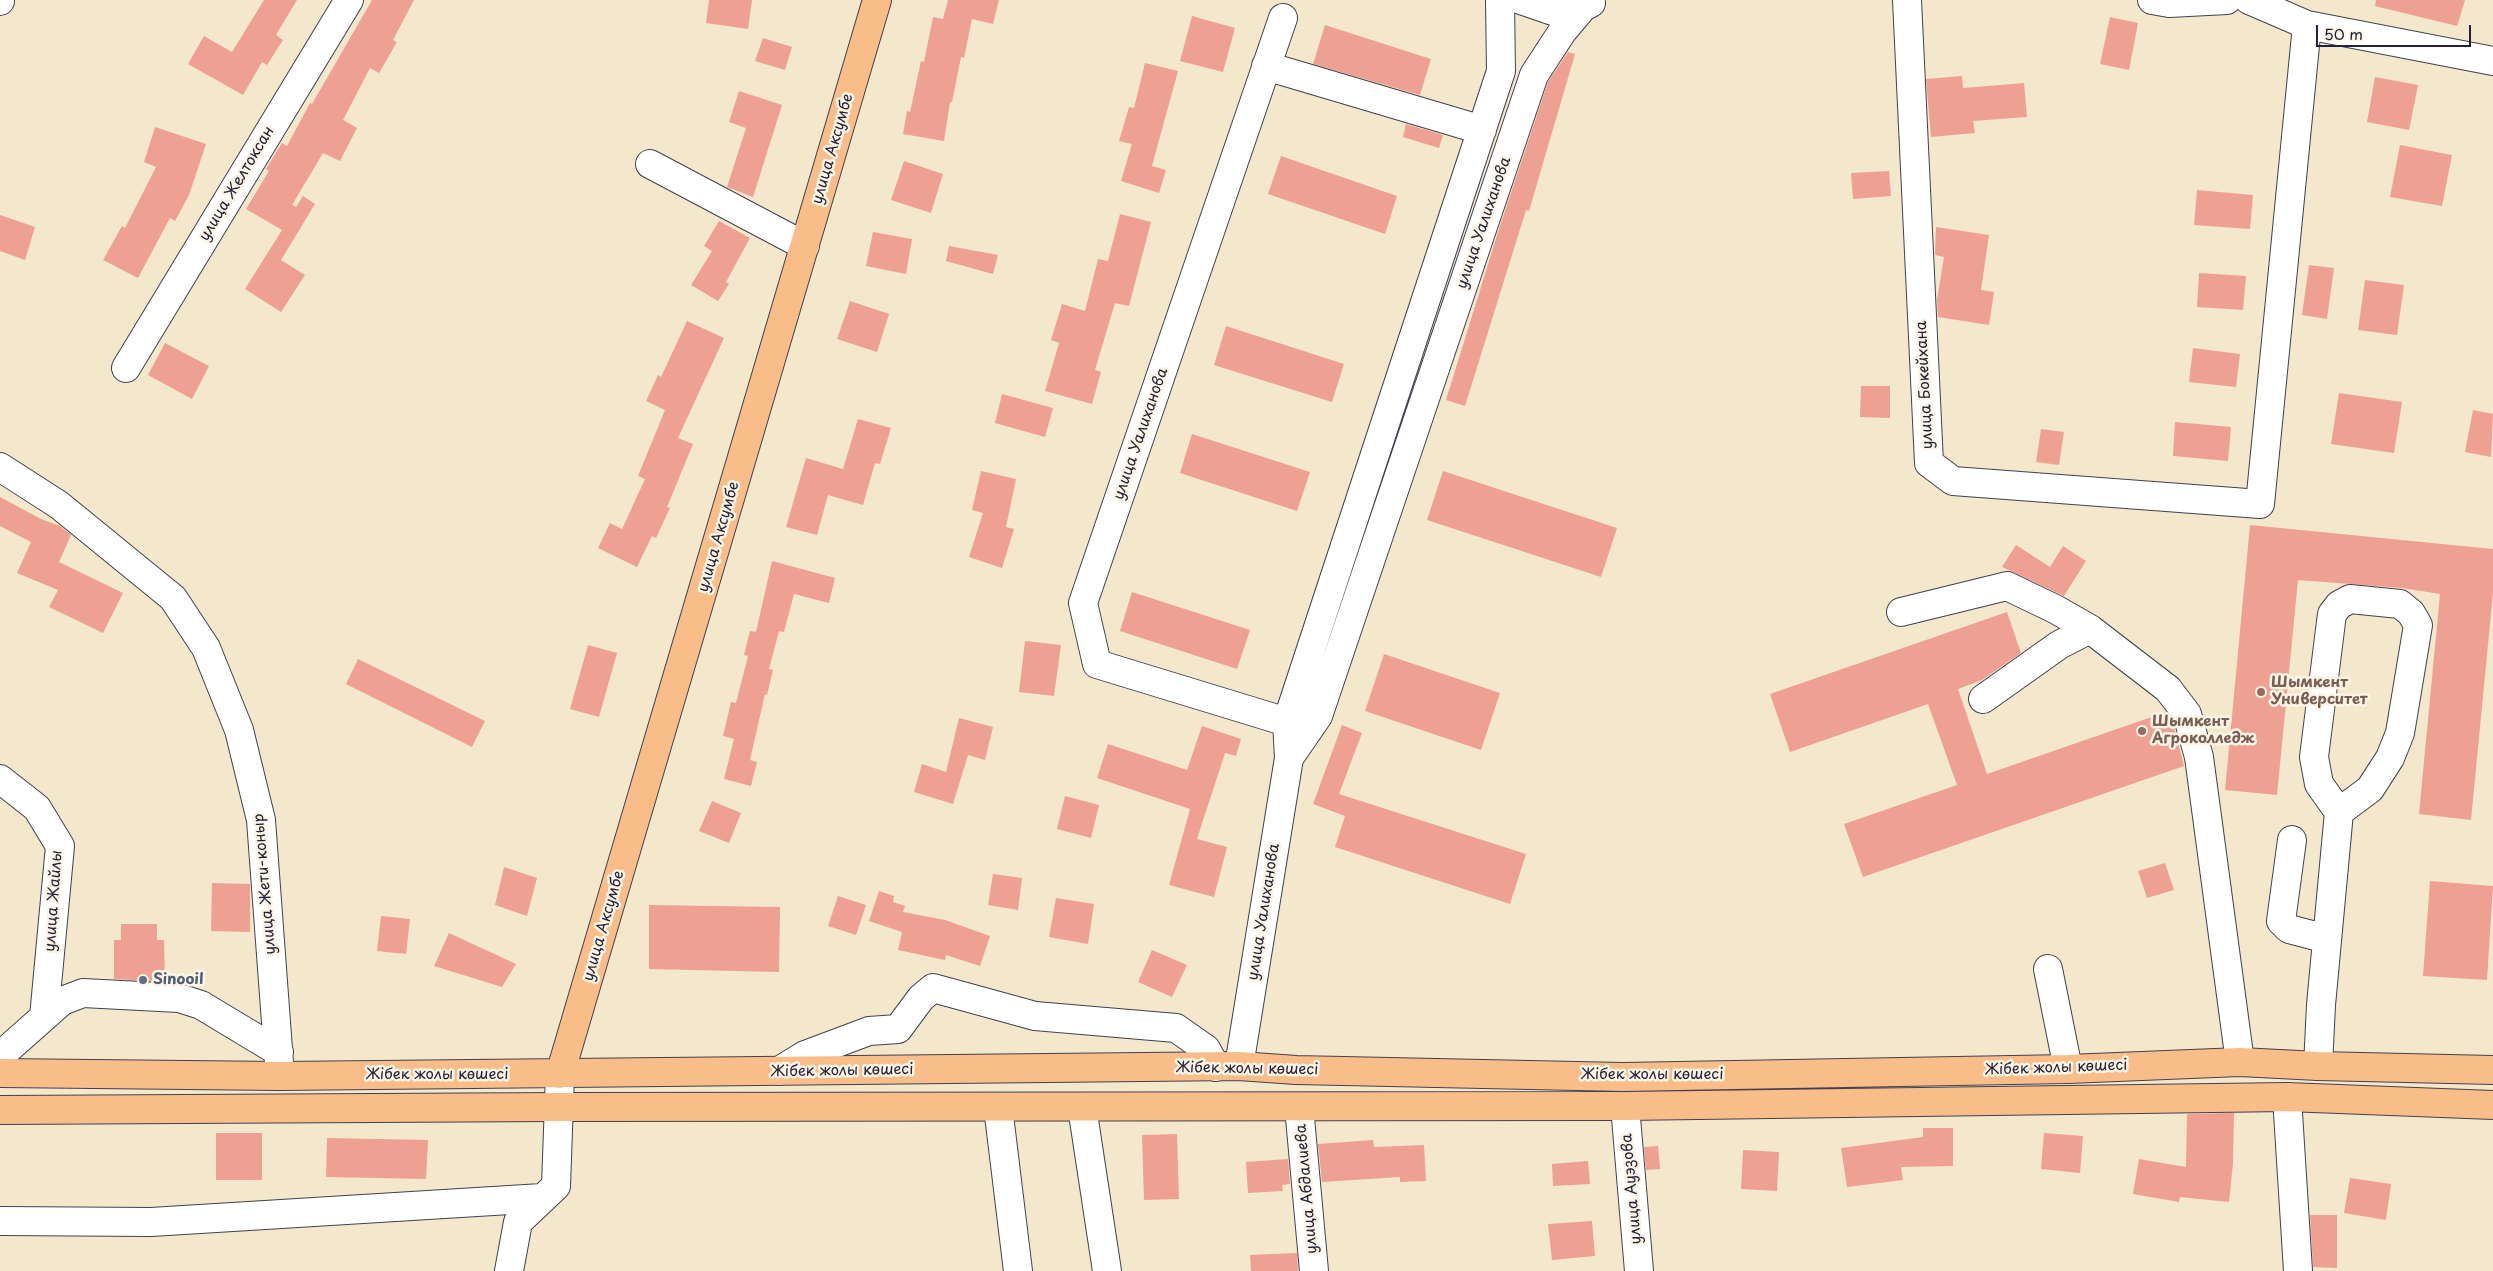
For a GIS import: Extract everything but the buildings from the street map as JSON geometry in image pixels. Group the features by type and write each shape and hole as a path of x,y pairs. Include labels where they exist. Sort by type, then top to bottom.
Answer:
{"main road":[{"name":"улица Аксумбе","path":"560,1074 877,0"},
{"name":"Жібек жолы көшесі","path":"0,1073 280,1064 560,1074 1228,1066 1296,1070 1623,1077 2068,1069 2240,1062 2318,1066 2493,1070"},
{"name":"Жібек жолы көшесі","path":"0,1110 559,1107 1625,1106 2287,1097 2493,1105"}],"street":[{"name":"улица Желтоксан","path":"126,368 350,0"},
{"name":"улица Уалиханова","path":"1228,1066 1289,758 1287,722 1501,71 1500,0"},
{"path":"1521,0 1553,11 1590,4"},
{"name":"улица Бокейхана","path":"1907,0 1928,463 1953,481 2260,504 2307,25"},
{"path":"2152,0 2169,3 2227,0"},
{"path":"2249,0 2307,25 2493,61"},
{"name":"улица Уалиханова","path":"1289,758 1318,716 1534,76 1562,32 1590,4"},
{"name":"улица Уалиханова","path":"1283,18 1083,603 1097,664 1287,722"},
{"path":"1266,66 1482,130"},
{"path":"650,164 805,246"},
{"name":"улица Жети-коныр","path":"0,466 59,505 173,598 206,648 239,730 261,820 280,1064"},
{"path":"1901,612 2007,586 2055,609 2090,629 2168,689 2188,714 2199,757 2240,1062"},
{"path":"2318,1066 2339,812 2319,784 2314,757 2332,614 2339,605 2350,599 2400,604 2412,613 2418,625 2400,733 2390,758 2370,789 2339,812"},
{"path":"1983,699 2058,645 2090,629"},
{"name":"улица Жайлы","path":"0,779 37,808 60,846 44,1017"},
{"path":"2292,840 2280,922 2289,929 2327,939"},
{"path":"2048,969 2068,1069"},
{"path":"779,1072 805,1055 870,1031 898,1029 921,998 933,988 1035,1016 1176,1028 1228,1066"},
{"path":"0,1056 62,1001 83,994 179,998 201,1006 280,1064"},
{"path":"509,1271 518,1222 556,1186 560,1074"},
{"path":"2287,1097 2298,1271"},
{"name":"улица Ауэзова","path":"1625,1106 1639,1271"},
{"path":"998,1107 1018,1271"},
{"path":"1082,1107 1107,1271"},
{"name":"улица Абдалиева","path":"1299,1107 1314,1271"},
{"path":"0,1221 151,1222 542,1198"}],"place":[{"name":"Шымкент Университет","path":"2261,692"},
{"name":"Шымкент Агроколледж","path":"2142,731"},
{"name":"Sinooil","path":"143,980"}]}
